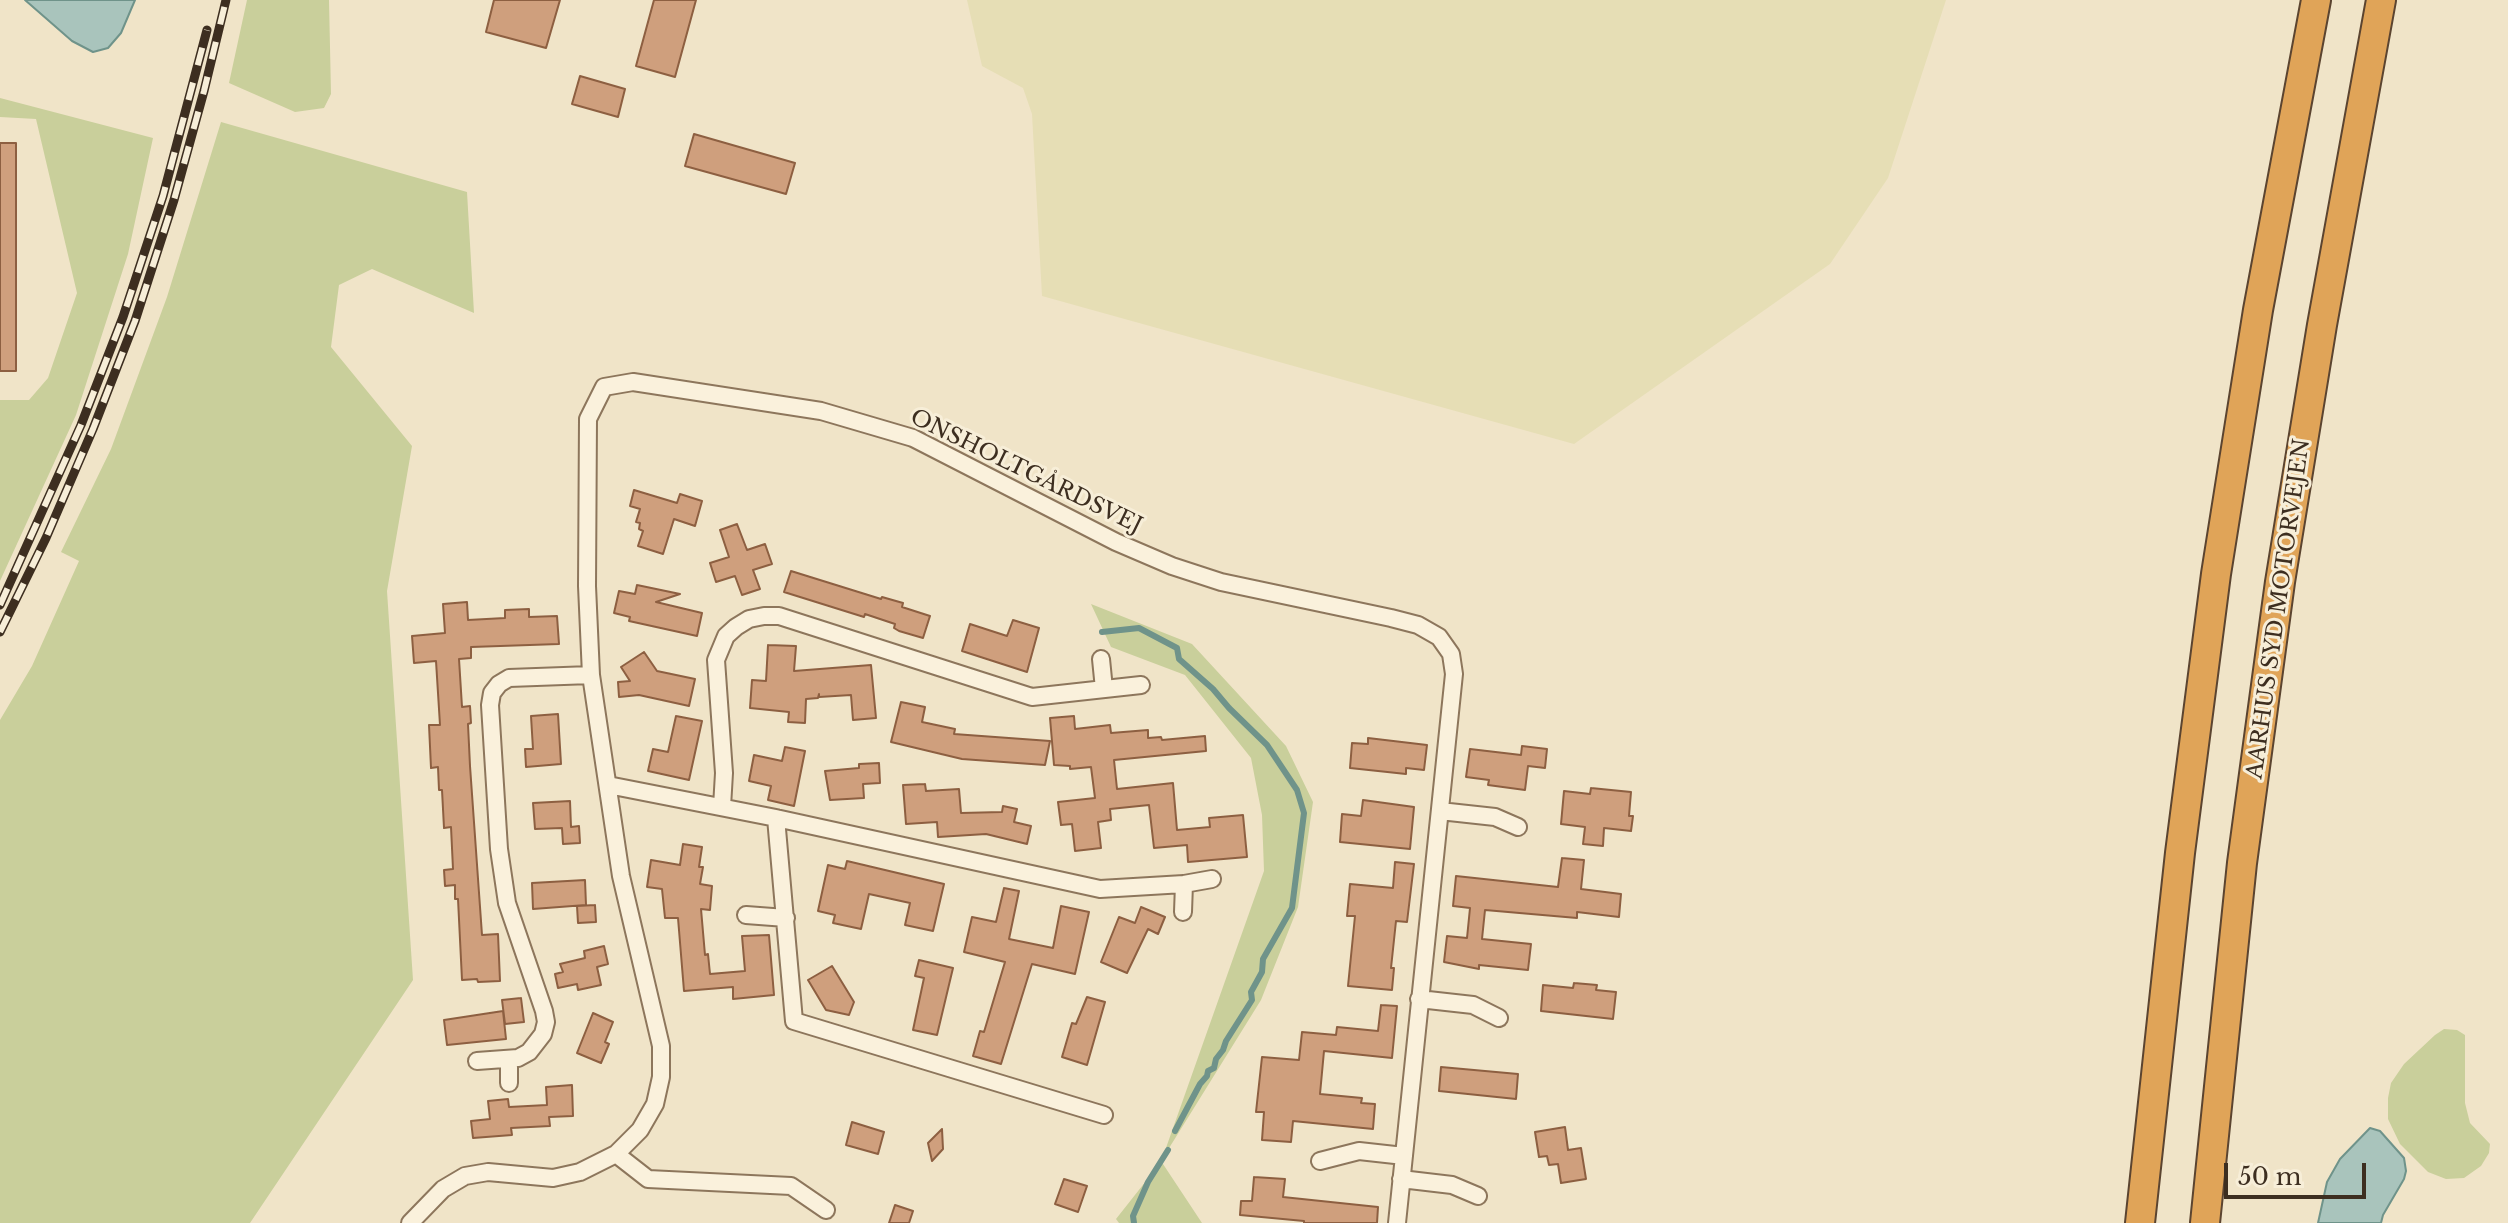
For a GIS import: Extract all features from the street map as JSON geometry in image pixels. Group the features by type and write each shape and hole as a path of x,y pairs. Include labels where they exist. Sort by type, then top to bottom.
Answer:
{"highway":[{"path":"2140,1223 2180,853 2216,574 2258,310 2316,0"},
{"name":"AARHUS SYD MOTORVEJEN","path":"2205,1223 2242,863 2280,582 2322,325 2381,0"}],"street":[{"name":"ONSHOLTGÅRDSVEJ","path":"410,1223 443,1189 465,1176 488,1172 553,1178 580,1172 616,1154 640,1130 655,1104 661,1077 661,1046 621,876 591,675 587,586 588,419 604,387 633,382 821,411 913,438 1116,542 1172,566 1221,582 1418,625 1439,637 1451,654 1454,674 1397,1223"},
{"path":"722,807 724,773 716,660 726,636 749,619 779,616 1032,697 1141,685"},
{"path":"1101,659 1104,689"},
{"path":"477,1061 518,1058 529,1052 543,1034 546,1022 507,903 499,849 490,705 492,693 509,678 591,675"},
{"path":"608,785 776,818 1100,889 1184,884 1212,879"},
{"path":"1440,811 1495,817 1518,827"},
{"path":"776,818 794,1021 1104,1115"},
{"path":"1183,912 1184,884"},
{"path":"746,915 786,918"},
{"path":"1419,999 1473,1005 1499,1018"},
{"path":"509,1059 509,1083"},
{"path":"1320,1161 1359,1151 1404,1156"},
{"path":"616,1154 648,1179 791,1186 826,1210"},
{"path":"1401,1179 1452,1185 1478,1196"}],"shaded area":[{"path":"967,0 1946,0 1888,178 1830,264 1574,444 1042,296 1032,114 1023,88 982,66"}],"green space":[{"path":"247,0 329,0 331,94 324,108 295,112 229,83"},
{"path":"0,98 153,138 128,254 76,415 0,581 0,400 29,400 48,378 77,293 36,119 0,117"},
{"path":"221,122 467,192 474,313 372,269 339,285 331,347 412,446 387,591 413,980 250,1223 0,1223 0,720 32,666 79,561 61,552 111,449 167,297"},
{"path":"1091,604 1192,644 1286,746 1313,802 1298,907 1261,1000 1162,1160 1264,871 1262,815 1251,758 1185,675 1111,647"},
{"path":"2444,1029 2457,1030 2465,1035 2465,1103 2470,1123 2490,1144 2489,1153 2481,1166 2464,1178 2446,1179 2428,1172 2400,1144 2388,1119 2391,1083 2404,1064"},
{"path":"1161,1161 1202,1223 1119,1223 1116,1219"}],"water":[{"path":"25,0 135,0 121,33 108,48 93,52 72,41"},
{"path":"2370,1128 2380,1131 2404,1158 2406,1171 2381,1223 2318,1223 2327,1182 2340,1159"}],"building":[{"path":"494,0 560,0 546,48 486,32"},
{"path":"654,0 696,0 675,77 636,66"},
{"path":"580,76 625,89 618,117 572,104"},
{"path":"694,134 795,163 786,194 685,166"},
{"path":"0,143 16,143 16,371 0,371"},
{"path":"634,490 677,503 680,494 702,501 695,526 674,519 663,554 638,546 643,531 639,529 640,523 636,522 640,509 630,506"},
{"path":"737,524 747,550 765,544 772,564 753,570 760,589 742,595 735,576 716,582 710,563 729,557 720,530"},
{"path":"791,571 903,603 902,607 930,616 923,638 899,631 894,628 895,624 865,614 864,617 784,592"},
{"path":"637,585 680,594 656,602 702,613 697,636 629,621 630,617 614,613 619,591 635,594"},
{"path":"467,602 468,620 505,618 505,610 529,609 529,617 557,616 559,644 471,647 471,658 459,659 462,707 470,706 470,766 482,935 498,934 500,981 462,980 458,899 455,899 455,885 445,886 444,870 453,869 451,827 444,828 438,767 431,768 429,725 440,725 436,661 414,663 412,636 445,633 443,604"},
{"path":"1013,620 1039,628 1027,672 962,651 970,624 1007,636"},
{"path":"768,645 796,646 794,671 871,665 876,718 853,720 851,695 819,697 819,694 818,698 806,699 805,723 788,722 789,712 750,708 752,680 766,681"},
{"path":"644,652 657,671 695,679 689,706 639,695 619,697 618,682 630,681 621,667"},
{"path":"901,702 925,707 922,722 955,729 954,734 1050,741 1045,765 962,759 891,742"},
{"path":"558,714 561,764 526,767 525,749 533,749 531,716"},
{"path":"676,716 702,721 689,780 648,771 653,749 668,752"},
{"path":"1074,716 1075,729 1110,725 1111,733 1148,730 1148,738 1161,737 1162,740 1205,736 1206,751 1114,760 1117,789 1173,783 1177,830 1210,827 1209,818 1243,815 1247,857 1188,862 1187,845 1154,848 1149,805 1110,809 1111,820 1098,822 1101,848 1075,851 1072,824 1061,825 1058,802 1095,798 1091,767 1070,769 1070,766 1054,765 1050,718"},
{"path":"1368,738 1427,745 1424,770 1406,768 1406,774 1350,768 1352,743 1368,744"},
{"path":"1522,746 1547,749 1545,768 1528,766 1525,790 1488,785 1489,780 1466,777 1470,749 1521,755"},
{"path":"785,747 805,751 794,806 768,800 771,786 749,781 754,755 782,761"},
{"path":"879,763 880,783 863,784 864,798 830,800 825,771"},
{"path":"925,784 926,791 959,789 961,813 1002,812 1003,806 1017,809 1014,822 1031,826 1027,844 986,834 938,837 937,822 906,824 903,785"},
{"path":"1591,788 1631,792 1631,831 1604,828 1603,846 1583,844 1585,827 1561,824 1564,791 1590,794"},
{"path":"1363,800 1414,807 1410,849 1340,842 1342,814 1361,816"},
{"path":"570,801 571,827 579,826 580,843 563,844 562,828 535,829 533,803"},
{"path":"683,844 702,847 700,884 712,886 710,910 701,909 710,974 745,971 742,936 769,935 774,995 733,999 733,987 684,991 678,918 665,918 662,889 647,887 651,860 680,865"},
{"path":"1562,858 1584,860 1581,889 1621,894 1619,917 1577,912 1577,918 1485,910 1482,939 1531,944 1528,970 1479,965 1479,969 1444,962 1447,936 1467,938 1470,908 1453,906 1456,876 1558,887"},
{"path":"847,861 944,884 933,931 905,925 910,903 869,894 861,929 833,923 835,915 818,911 828,865 845,869"},
{"path":"1395,862 1414,864 1407,922 1396,921 1392,990 1348,986 1355,916 1347,916 1350,884 1393,888"},
{"path":"585,880 586,905 533,909 532,883"},
{"path":"1004,888 1019,891 1009,939 1053,948 1061,906 1089,912 1075,974 1032,964 1001,1064 973,1056 980,1031 984,1032 1005,962 964,952 972,917 996,922"},
{"path":"595,905 596,922 578,923 577,906"},
{"path":"1141,907 1165,917 1158,934 1148,929 1127,973 1101,962 1119,917 1135,923"},
{"path":"604,946 608,964 597,967 601,985 578,990 577,984 558,988 555,974 563,972 560,964 585,958 584,951"},
{"path":"919,960 953,968 937,1035 913,1030 924,978 915,976"},
{"path":"832,966 854,1002 849,1015 826,1010 808,980"},
{"path":"1574,983 1597,985 1596,990 1616,992 1613,1019 1541,1011 1543,985 1573,988"},
{"path":"1087,997 1105,1002 1087,1065 1062,1057 1072,1023 1076,1024"},
{"path":"521,998 524,1022 505,1024 502,1000"},
{"path":"1381,1005 1397,1006 1392,1058 1324,1051 1320,1094 1362,1098 1361,1103 1375,1104 1373,1129 1293,1121 1291,1142 1262,1140 1264,1112 1256,1112 1262,1057 1299,1060 1302,1032 1336,1035 1337,1027 1378,1031"},
{"path":"503,1011 506,1039 447,1045 444,1020"},
{"path":"593,1013 613,1022 601,1063 577,1053"},
{"path":"1441,1067 1518,1074 1516,1099 1439,1091"},
{"path":"572,1085 573,1116 549,1117 550,1126 511,1128 512,1135 473,1138 471,1121 490,1119 488,1101 508,1099 509,1107 547,1105 546,1087"},
{"path":"852,1122 884,1132 878,1154 846,1145"},
{"path":"1565,1127 1568,1150 1581,1148 1586,1179 1561,1183 1558,1164 1549,1165 1547,1156 1539,1157 1535,1132"},
{"path":"942,1129 943,1149 932,1161 928,1143"},
{"path":"1254,1177 1285,1179 1283,1197 1378,1207 1377,1223 1304,1223 1240,1215 1241,1201 1252,1201"},
{"path":"1064,1179 1087,1186 1078,1212 1055,1204"},
{"path":"895,1205 913,1211 909,1223 889,1223"}],"waterway":[{"path":"1102,632 1139,628 1177,648 1179,659 1267,745 1297,790 1304,813 1292,908 1263,959 1262,972 1251,992 1252,1000 1175,1131"},
{"path":"1134,1223 1133,1216 1148,1182 1168,1150"}],"railway":[{"path":"0,632 46,538 135,321 174,200 226,0"},
{"path":"0,605 81,425 123,317 163,196 207,30"}]}
